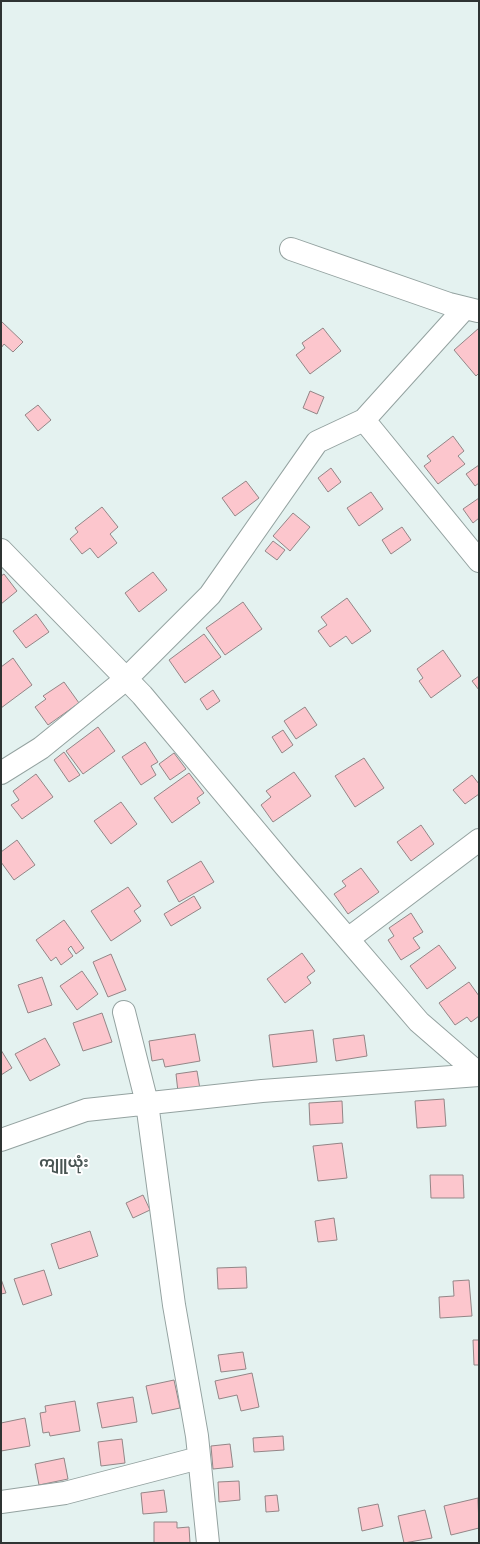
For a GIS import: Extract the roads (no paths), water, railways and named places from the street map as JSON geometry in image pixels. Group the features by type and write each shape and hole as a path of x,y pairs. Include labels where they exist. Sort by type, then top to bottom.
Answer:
{"street":[{"path":"1,773 41,748 126,679 210,594 317,442 364,420 472,310 449,304 291,250"},
{"path":"364,420 479,561"},
{"path":"1,550 142,695 419,1022 479,1074"},
{"path":"348,939 479,840"},
{"path":"124,1012 147,1104 174,1305 197,1436 208,1543"},
{"path":"1,1140 86,1110 262,1090 479,1074"},
{"path":"1,1502 65,1493 199,1458"}],"district":[{"name":"ကျူယုံး","path":"64,1161"}]}
